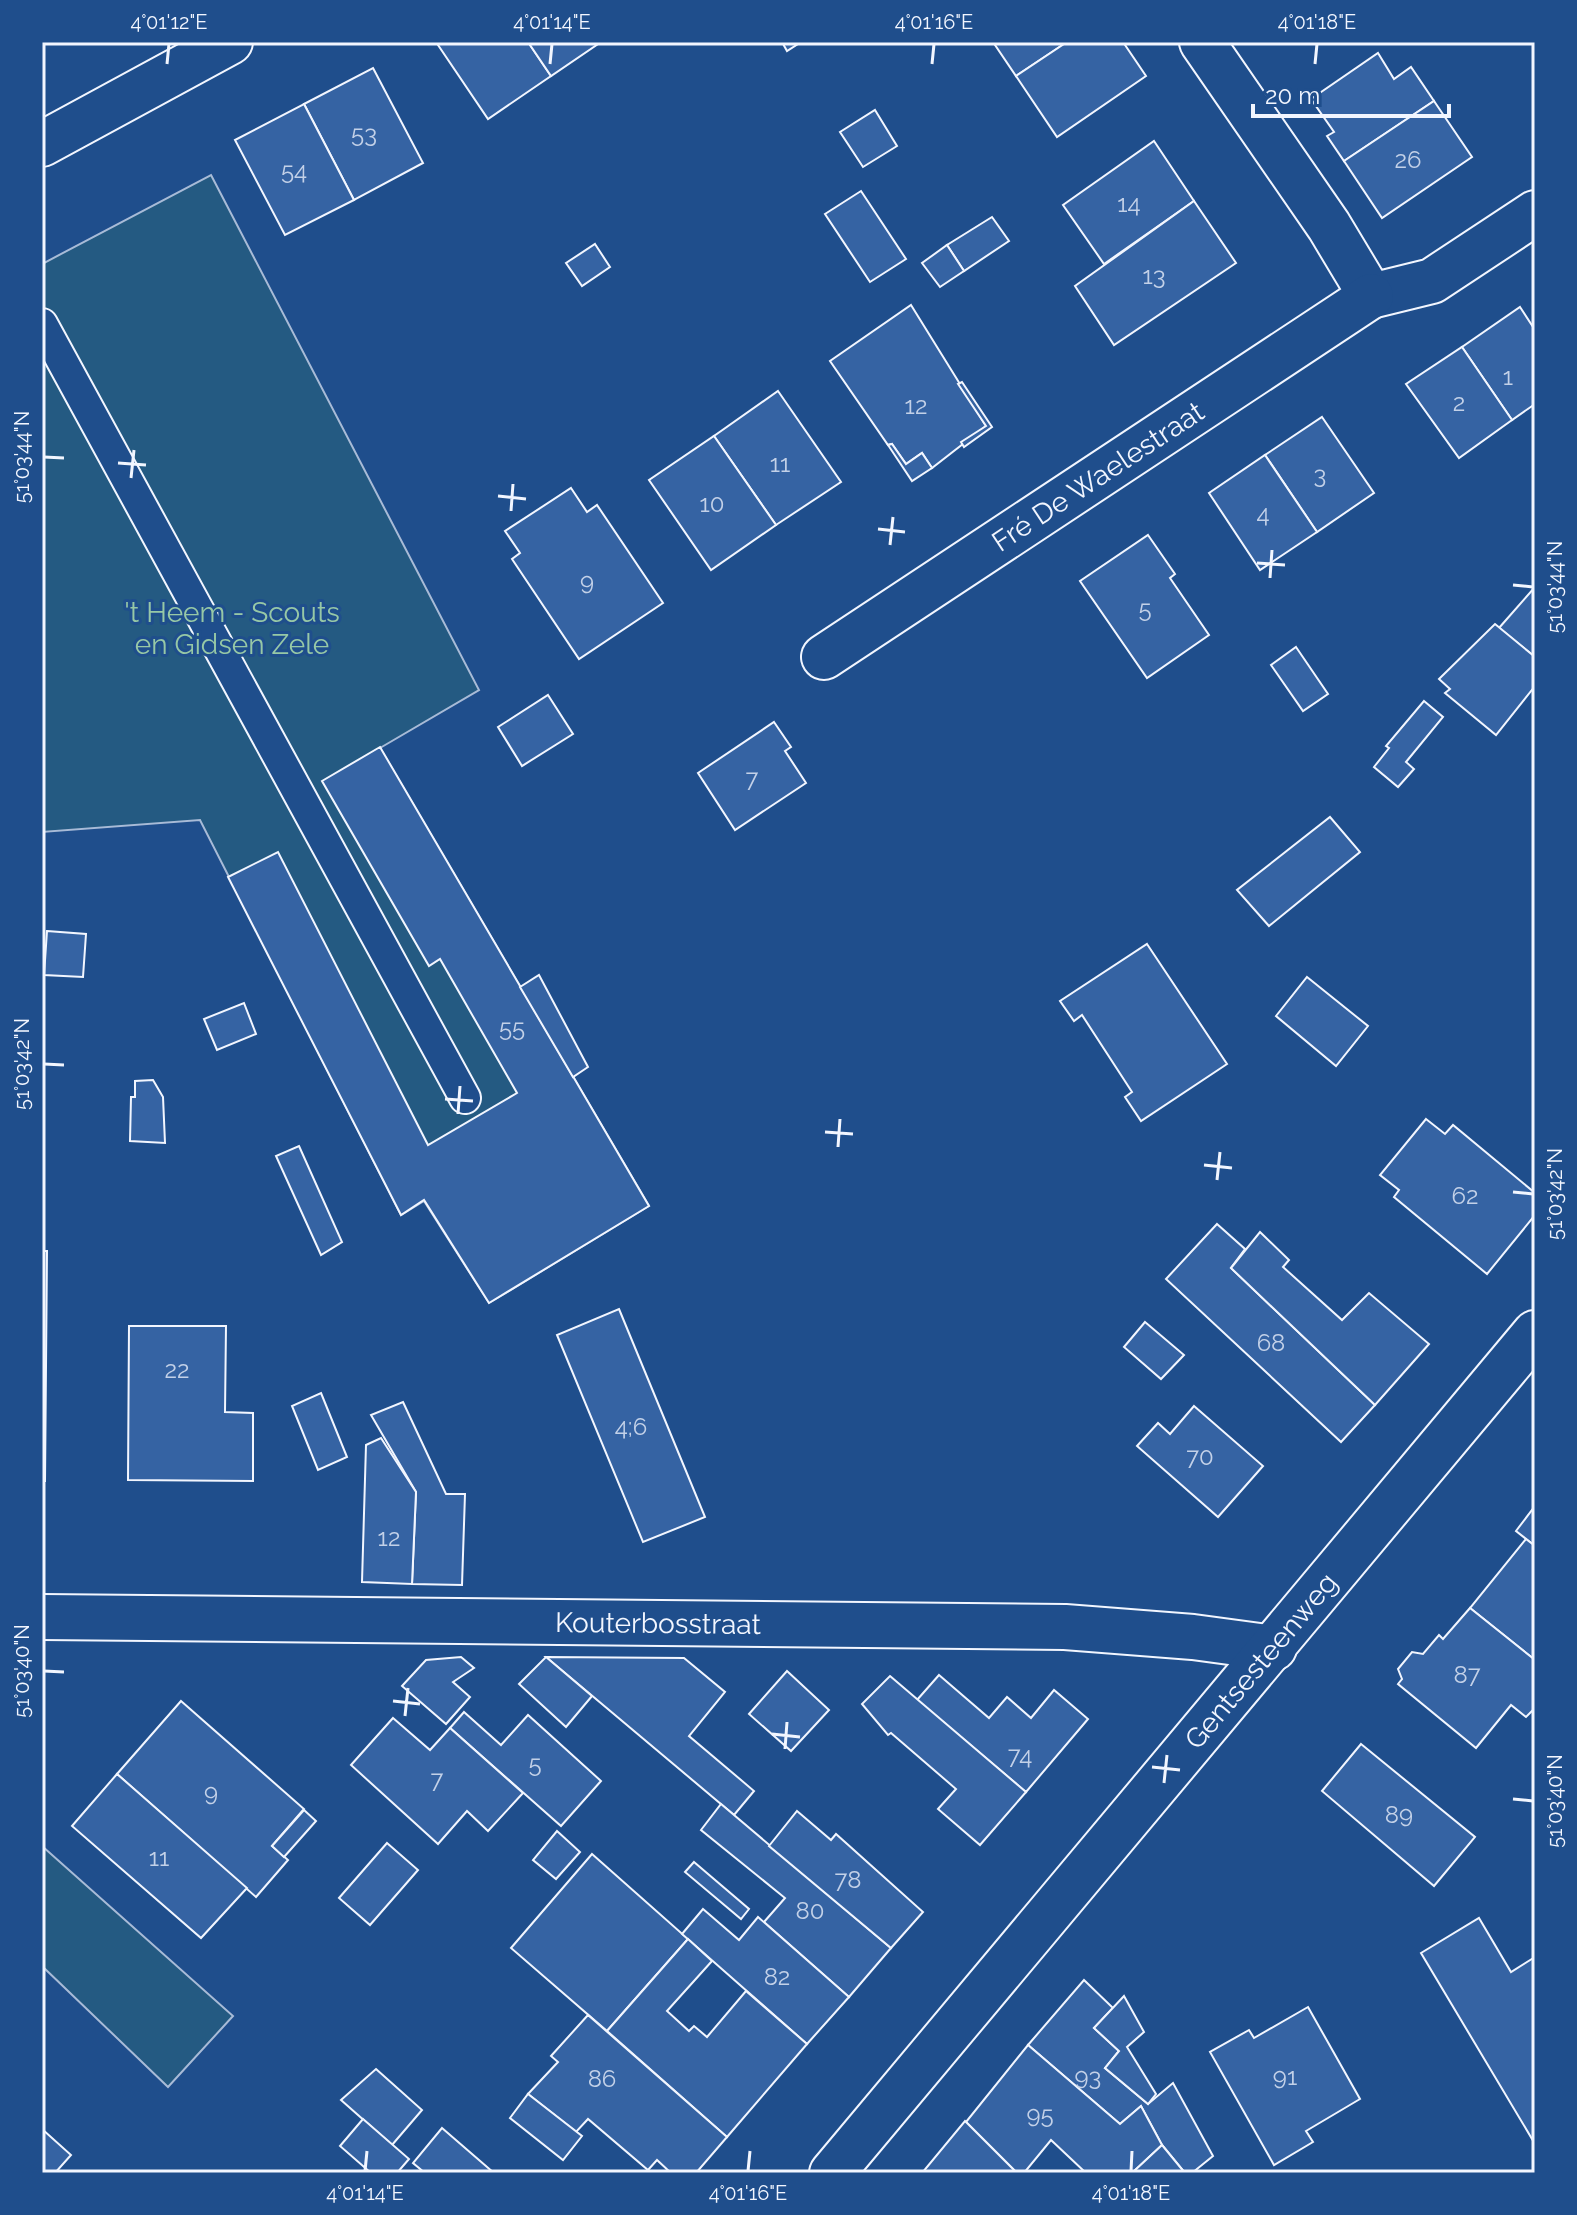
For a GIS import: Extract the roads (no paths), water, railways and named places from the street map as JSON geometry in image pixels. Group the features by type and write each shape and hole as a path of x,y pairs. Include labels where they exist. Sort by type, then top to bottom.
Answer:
{"street":[{"path":"42,144 230,42"},
{"path":"1202,42 1329,226 1371,296"},
{"name":"Fré De Waelestraat","path":"824,657 1371,296 1432,281 1535,213"},
{"name":"Gentsesteenweg","path":"832,2173 1535,1333"},
{"name":"Kouterbosstraat","path":"42,1617 1065,1627 1193,1637 1274,1648"}],"lane":[{"path":"42,324 465,1098"}],"park label":[{"name":"'t Heem - Scouts en Gidsen Zele","path":"232,628"}]}
